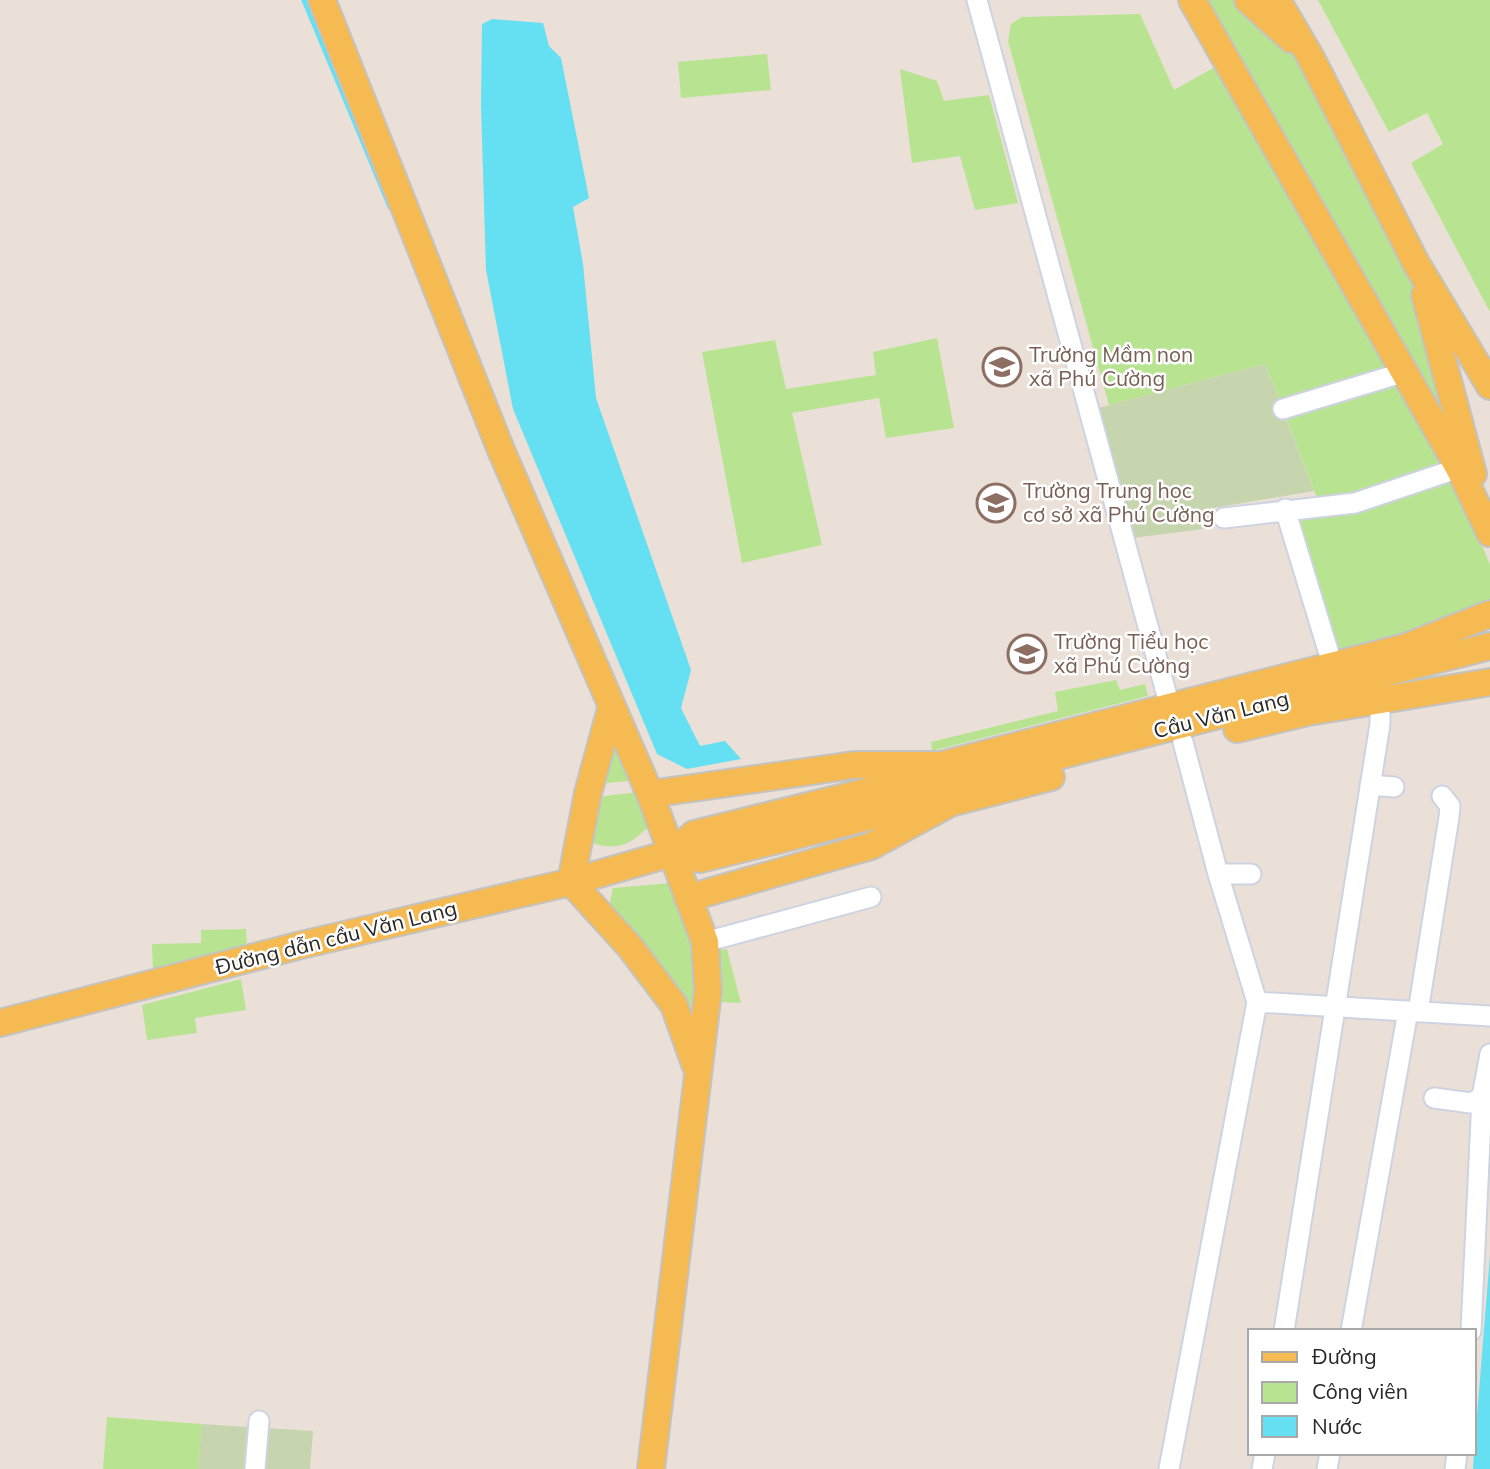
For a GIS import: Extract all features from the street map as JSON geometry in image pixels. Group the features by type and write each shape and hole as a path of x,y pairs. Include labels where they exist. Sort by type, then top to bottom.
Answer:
{"main road":[{"path":"322,0 501,450 650,794 705,942 708,991 651,1469"},
{"path":"1248,0 1310,56"},
{"path":"1277,0 1310,56 1416,263 1490,386"},
{"path":"1197,16 1405,372 1459,468 1488,528"},
{"path":"1416,263 1488,528"},
{"path":"650,794 854,765 940,765 1406,647 1490,614"},
{"name":"Cầu Văn Lang","path":"952,783 1490,646"},
{"path":"688,898 871,846 950,803 1183,742 1380,699 1490,682"},
{"path":"611,709 588,793 571,882 630,947 674,1005 697,1069"},
{"path":"672,853 691,819 867,775 952,783"},
{"path":"672,853 700,859 774,841 876,815 952,783"},
{"name":"Đường dẫn cầu Văn Lang","path":"0,1023 297,946 571,882 672,853"}],"street":[{"path":"977,0 1170,706"},
{"path":"1283,409 1405,372"},
{"path":"1224,518 1355,503 1459,468"},
{"path":"1285,509 1333,667"},
{"path":"1284,1329 1380,724 1380,699"},
{"path":"1170,1469 1257,1002 1218,874 1183,742"},
{"path":"1370,785 1394,787"},
{"path":"1351,1329 1449,817 1450,806 1442,796"},
{"path":"1218,874 1251,874"},
{"path":"705,942 871,897"},
{"path":"1257,1002 1490,1016"},
{"path":"1471,1329 1482,1097 1487,1086 1490,1054"},
{"path":"1434,1098 1471,1103 1482,1097"},
{"path":"255,1469 259,1421"}],"green space":[{"path":"1203,0 1243,0 1295,48 1407,262 1463,464"},
{"path":"1318,0 1490,0 1490,312 1411,163 1443,144 1427,113 1389,132"},
{"path":"1140,14 1174,90 1215,67 1196,31 1393,369 1280,402 1265,364 1109,405 1008,41 1011,24 1022,17"},
{"path":"767,54 771,90 681,98 678,62"},
{"path":"900,69 937,81 944,101 989,95 1018,203 975,210 960,156 912,163"},
{"path":"937,338 954,428 886,438 879,398 792,413 822,545 742,563 702,352 775,340 786,389 876,375 873,352"},
{"path":"1265,364 1314,491 1207,509 1211,528 1133,538 1098,408"},
{"path":"1397,380 1458,486 1490,565 1490,605 1336,657 1293,516 1324,516 1287,420"},
{"path":"1116,680 1120,690 1145,684 1148,696 932,751 931,742 1058,711 1055,692"},
{"path":"615,741 636,780 599,784"},
{"path":"638,792 652,824 626,843 613,846 595,844 587,831 597,797"},
{"path":"670,883 700,958 700,1002 690,1006 616,921 609,906 613,888"},
{"path":"246,929 247,948 153,972 152,944 201,943 201,930"},
{"path":"727,949 741,1003 718,1002 714,960 719,950"},
{"path":"241,979 246,1010 195,1018 197,1033 147,1040 142,1005"},
{"path":"107,1417 202,1424 198,1469 103,1469"},
{"path":"202,1424 313,1431 310,1469 198,1469"}],"water":[{"path":"492,19 543,23 549,46 561,58 589,198 573,207 583,264 596,398 691,670 681,708 700,746 725,741 741,759 687,769 657,754 513,409 486,270 481,106 482,24"},
{"path":"1490,1255 1490,1469 1473,1469"}],"waterway":[{"path":"304,0 390,207"}],"place":[{"name":"Trường Mầm non xã Phú Cường","path":"1002,367"},
{"name":"Trường Trung học cơ sở xã Phú Cường","path":"996,503"},
{"name":"Trường Tiểu học xã Phú Cường","path":"1027,654"}]}
